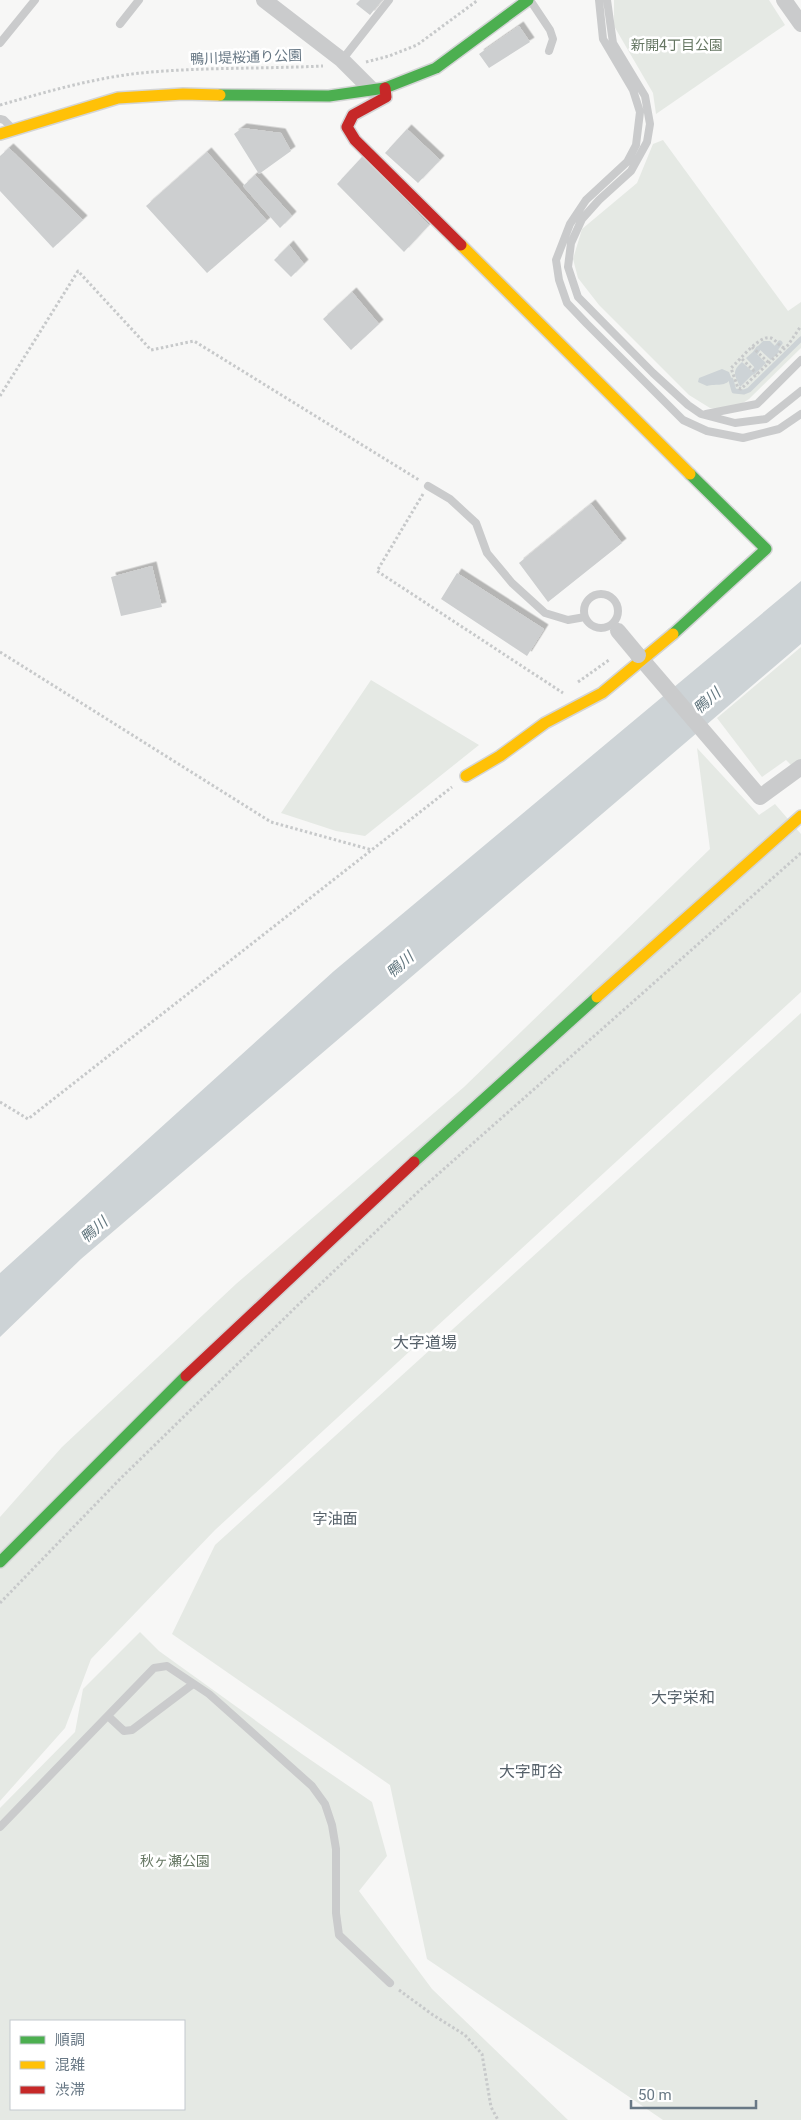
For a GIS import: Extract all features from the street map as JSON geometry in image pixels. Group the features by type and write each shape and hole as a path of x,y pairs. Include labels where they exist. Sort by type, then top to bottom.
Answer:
{"street":[{"path":"264,0 379,89 386,97 353,115 347,127 354,140 766,549 688,622 602,693 545,723 500,756 466,776"},
{"path":"0,134 118,98 183,94 329,96 379,89 436,68 529,0"},
{"path":"784,0 801,24"},
{"path":"796,0 801,7"},
{"path":"615,627 760,797 801,767"},
{"path":"0,1562 68,1490 293,1273 451,1127 801,816"}],"lane":[{"path":"0,43 35,0"},
{"path":"120,24 139,0"},
{"path":"345,63 389,0"},
{"path":"529,0 550,30 553,39 549,51"},
{"path":"599,0 603,39 633,90 640,112 636,145 627,162 586,200 570,224 556,260 559,280 567,302 684,420 707,431 742,438 779,428 801,414"},
{"path":"607,0 613,43 645,96 650,124 647,142 631,172 599,200 582,219 570,243 568,267 578,297 653,373 688,405 701,414 735,423 766,419 801,391"},
{"path":"0,119 4,120 13,130"},
{"path":"701,414 757,404 801,360"},
{"path":"428,486 450,499 476,522 487,553 512,583 546,613 568,620 585,617"},
{"path":"600,594 606,595 615,602 617,607 615,627 597,628 588,622 585,617 584,606 590,598 600,594"},
{"path":"0,1827 154,1668 167,1666 209,1694 305,1780 325,1804 332,1825 336,1849 336,1913 339,1935 390,1983"},
{"path":"108,1716 124,1731 132,1730 193,1684"}],"path":[{"name":"鴨川堤桜通り公園","path":"0,105 58,89 107,78 141,73 345,63 389,56 417,45 478,0"},
{"path":"0,396 78,271 151,350 194,342 428,486 377,571 563,693"},
{"path":"784,348 771,338 758,341 756,350 742,358 732,368 732,374 738,388 741,389 755,372 763,370 789,343 801,326"},
{"path":"756,350 769,363"},
{"path":"742,358 755,372"},
{"path":"0,652 271,822 372,850"},
{"path":"556,698 615,655"},
{"path":"0,1102 28,1119 466,776"},
{"path":"0,1603 120,1479 313,1291 483,1134 801,854"},
{"path":"390,1983 433,2015 465,2034 482,2054 491,2107 498,2120"}],"green space":[{"name":"新開4丁目公園","path":"614,0 769,0 785,25 656,114 653,93 614,26"},
{"path":"663,140 788,311 801,302 801,348 749,399 737,407 722,410 710,408 689,395 599,305 578,278 573,259 582,229 637,183 653,144"},
{"path":"801,647 801,775 786,760 762,777 717,718"},
{"path":"371,680 479,745 365,836 336,831 281,813"},
{"path":"697,748 759,815 775,804 801,834 801,992 215,1530 91,1659 65,1728 0,1801 0,1517 62,1447 236,1284 464,1087 710,849"},
{"path":"801,1013 801,2120 663,2120 427,1959 390,1785 172,1634 215,1545"},
{"name":"秋ヶ瀬公園","path":"140,1632 159,1651 372,1802 387,1856 359,1891 432,1989 568,2120 0,2120 0,1808 75,1732 83,1689"}],"water":[{"path":"763,341 770,341 780,351 771,360 757,347"},
{"path":"754,351 766,363 758,371 746,358"},
{"path":"742,362 754,373 740,387 735,371"},
{"path":"722,369 729,372 731,377 727,383 707,386 698,382 699,378"},
{"name":"鴨川","path":"801,581 801,644 81,1259 0,1337 0,1273 334,971"}],"building":[{"path":"360,0 382,0 370,15 356,4"},
{"path":"519,26 530,42 489,68 479,54"},
{"path":"242,128 281,133 291,151 259,174 234,134"},
{"path":"407,129 440,160 418,183 385,153"},
{"path":"9,148 83,220 53,248 0,191 0,156"},
{"path":"207,152 267,221 207,273 146,206"},
{"path":"362,157 429,225 404,252 337,184"},
{"path":"255,175 292,216 280,228 243,186"},
{"path":"289,245 304,264 291,277 274,260"},
{"path":"352,292 379,324 351,350 323,319"},
{"path":"591,504 622,543 548,602 519,563"},
{"path":"152,566 162,607 121,616 111,577"},
{"path":"457,573 544,629 527,656 441,599"}],"waterway":[{"path":"731,380 734,391 744,392 749,390 801,339"},
{"path":"777,347 780,343"},
{"path":"753,372 756,369"}],"traffic: fast":[{"path":"220,95 329,96 385,88 436,68 528,0"},
{"path":"673,634 766,549 690,474"},
{"path":"414,1162 597,997"},
{"path":"0,1562 186,1376"}],"traffic: slow":[{"path":"0,134 118,98 183,94 220,95"},
{"path":"461,245 690,474"},
{"path":"466,776 500,756 545,723 602,693 673,634"},
{"path":"597,997 801,816"}],"traffic: jam":[{"path":"385,88 386,97 353,115 347,127 355,140 461,245"},
{"path":"186,1376 414,1162"}],"district":[{"name":"大字道場","path":"425,1342"},
{"name":"字油面","path":"335,1519"},
{"name":"大字栄和","path":"683,1697"},
{"name":"大字町谷","path":"531,1771"}]}
